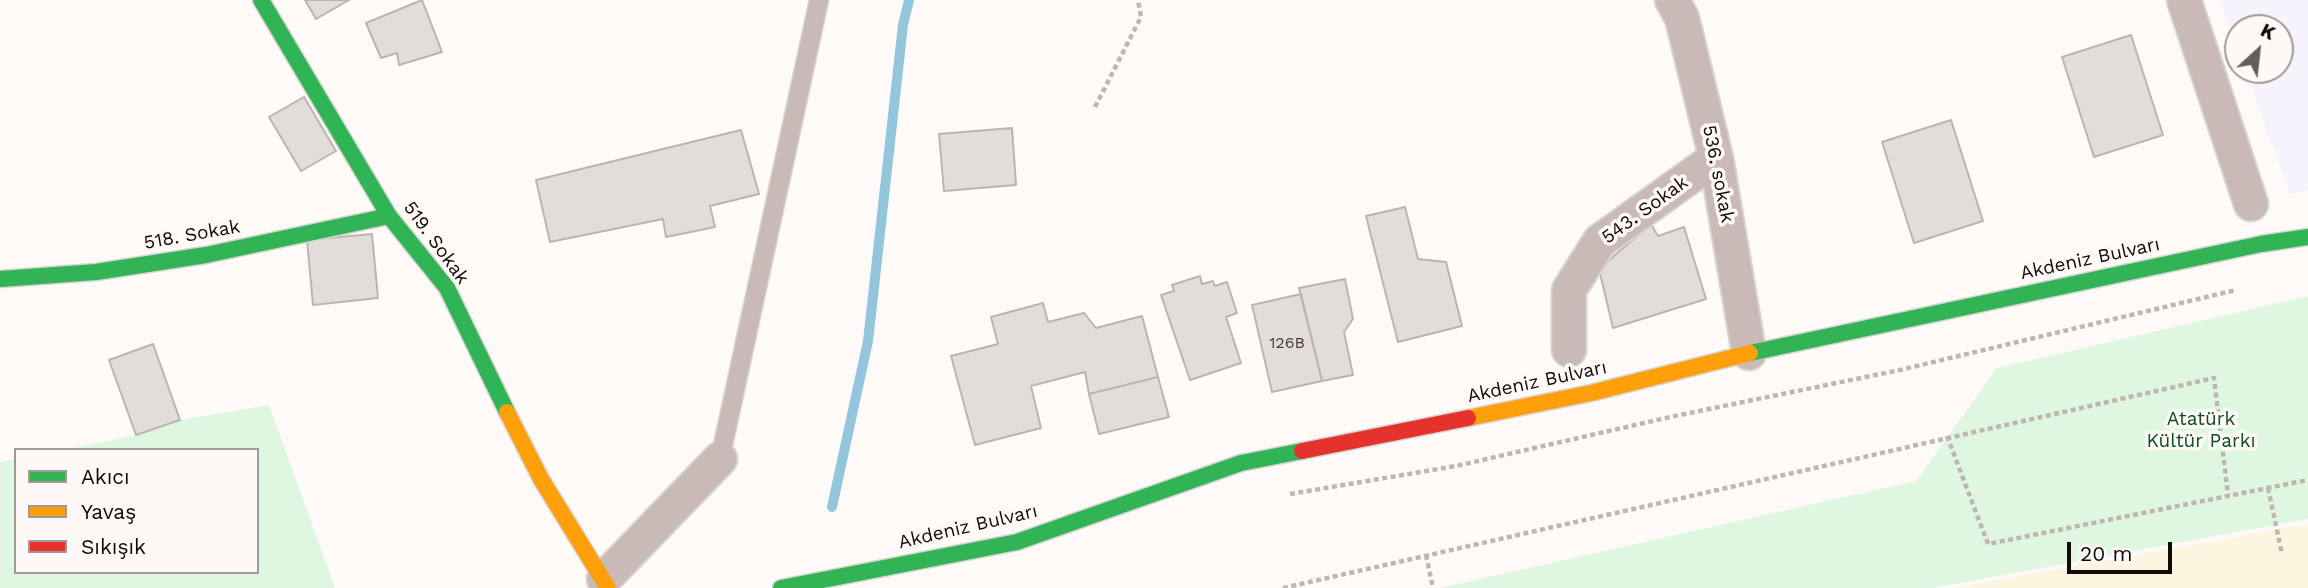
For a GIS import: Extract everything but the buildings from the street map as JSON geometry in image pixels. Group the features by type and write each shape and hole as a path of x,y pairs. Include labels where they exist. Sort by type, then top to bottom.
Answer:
{"main road":[{"name":"519. Sokak","path":"261,0 389,216 447,288 541,479 606,584"},
{"name":"518. Sokak","path":"0,279 96,272 192,257 389,216"},
{"name":"Akdeniz Bulvarı","path":"781,588 1017,542 1241,463 1591,393 1749,353 2261,244 2308,237"}],"street":[{"name":"536. sokak","path":"1672,0 1682,18 1716,158 1749,353"},
{"path":"2184,0 2251,204"},
{"name":"543. Sokak","path":"1569,350 1569,290 1600,241 1716,158"},
{"path":"606,584 720,459"}],"lane":[{"path":"720,459 819,0"}],"path":[{"path":"1095,107 1141,18 1138,0"},
{"path":"1280,495 1456,466 1670,417 1900,370 2243,289"},
{"path":"1283,588 2214,377 2228,495"},
{"path":"1947,436 1988,544 2308,480"},
{"path":"2268,488 2282,554"},
{"path":"1426,555 1433,588"}],"shaded area":[{"path":"2219,0 2308,0 2308,190 2290,194 2250,84 2294,84 2294,14 2224,14"}],"green space":[{"name":"Atatürk Kültür Parkı","path":"2308,296 2308,519 1933,588 1440,588 1916,481 1997,368"},
{"path":"269,405 335,588 0,588 0,462 14,459 14,574 259,574 259,448 74,448 136,435 180,420"}],"sand":[{"path":"2308,524 2308,588 1951,588 1965,586"}],"waterway":[{"path":"832,507 868,341 903,25 909,0"}],"traffic: fast":[{"path":"261,0 389,216 447,288 507,412"},
{"path":"0,279 96,272 206,255 389,216"},
{"path":"1750,353 2261,244 2308,237"},
{"path":"781,588 1017,542 1241,463 1302,451"}],"traffic: slow":[{"path":"1468,418 1591,393 1750,353"},
{"path":"507,412 541,479 608,588"}],"traffic: jam":[{"path":"1302,451 1468,418"}]}
